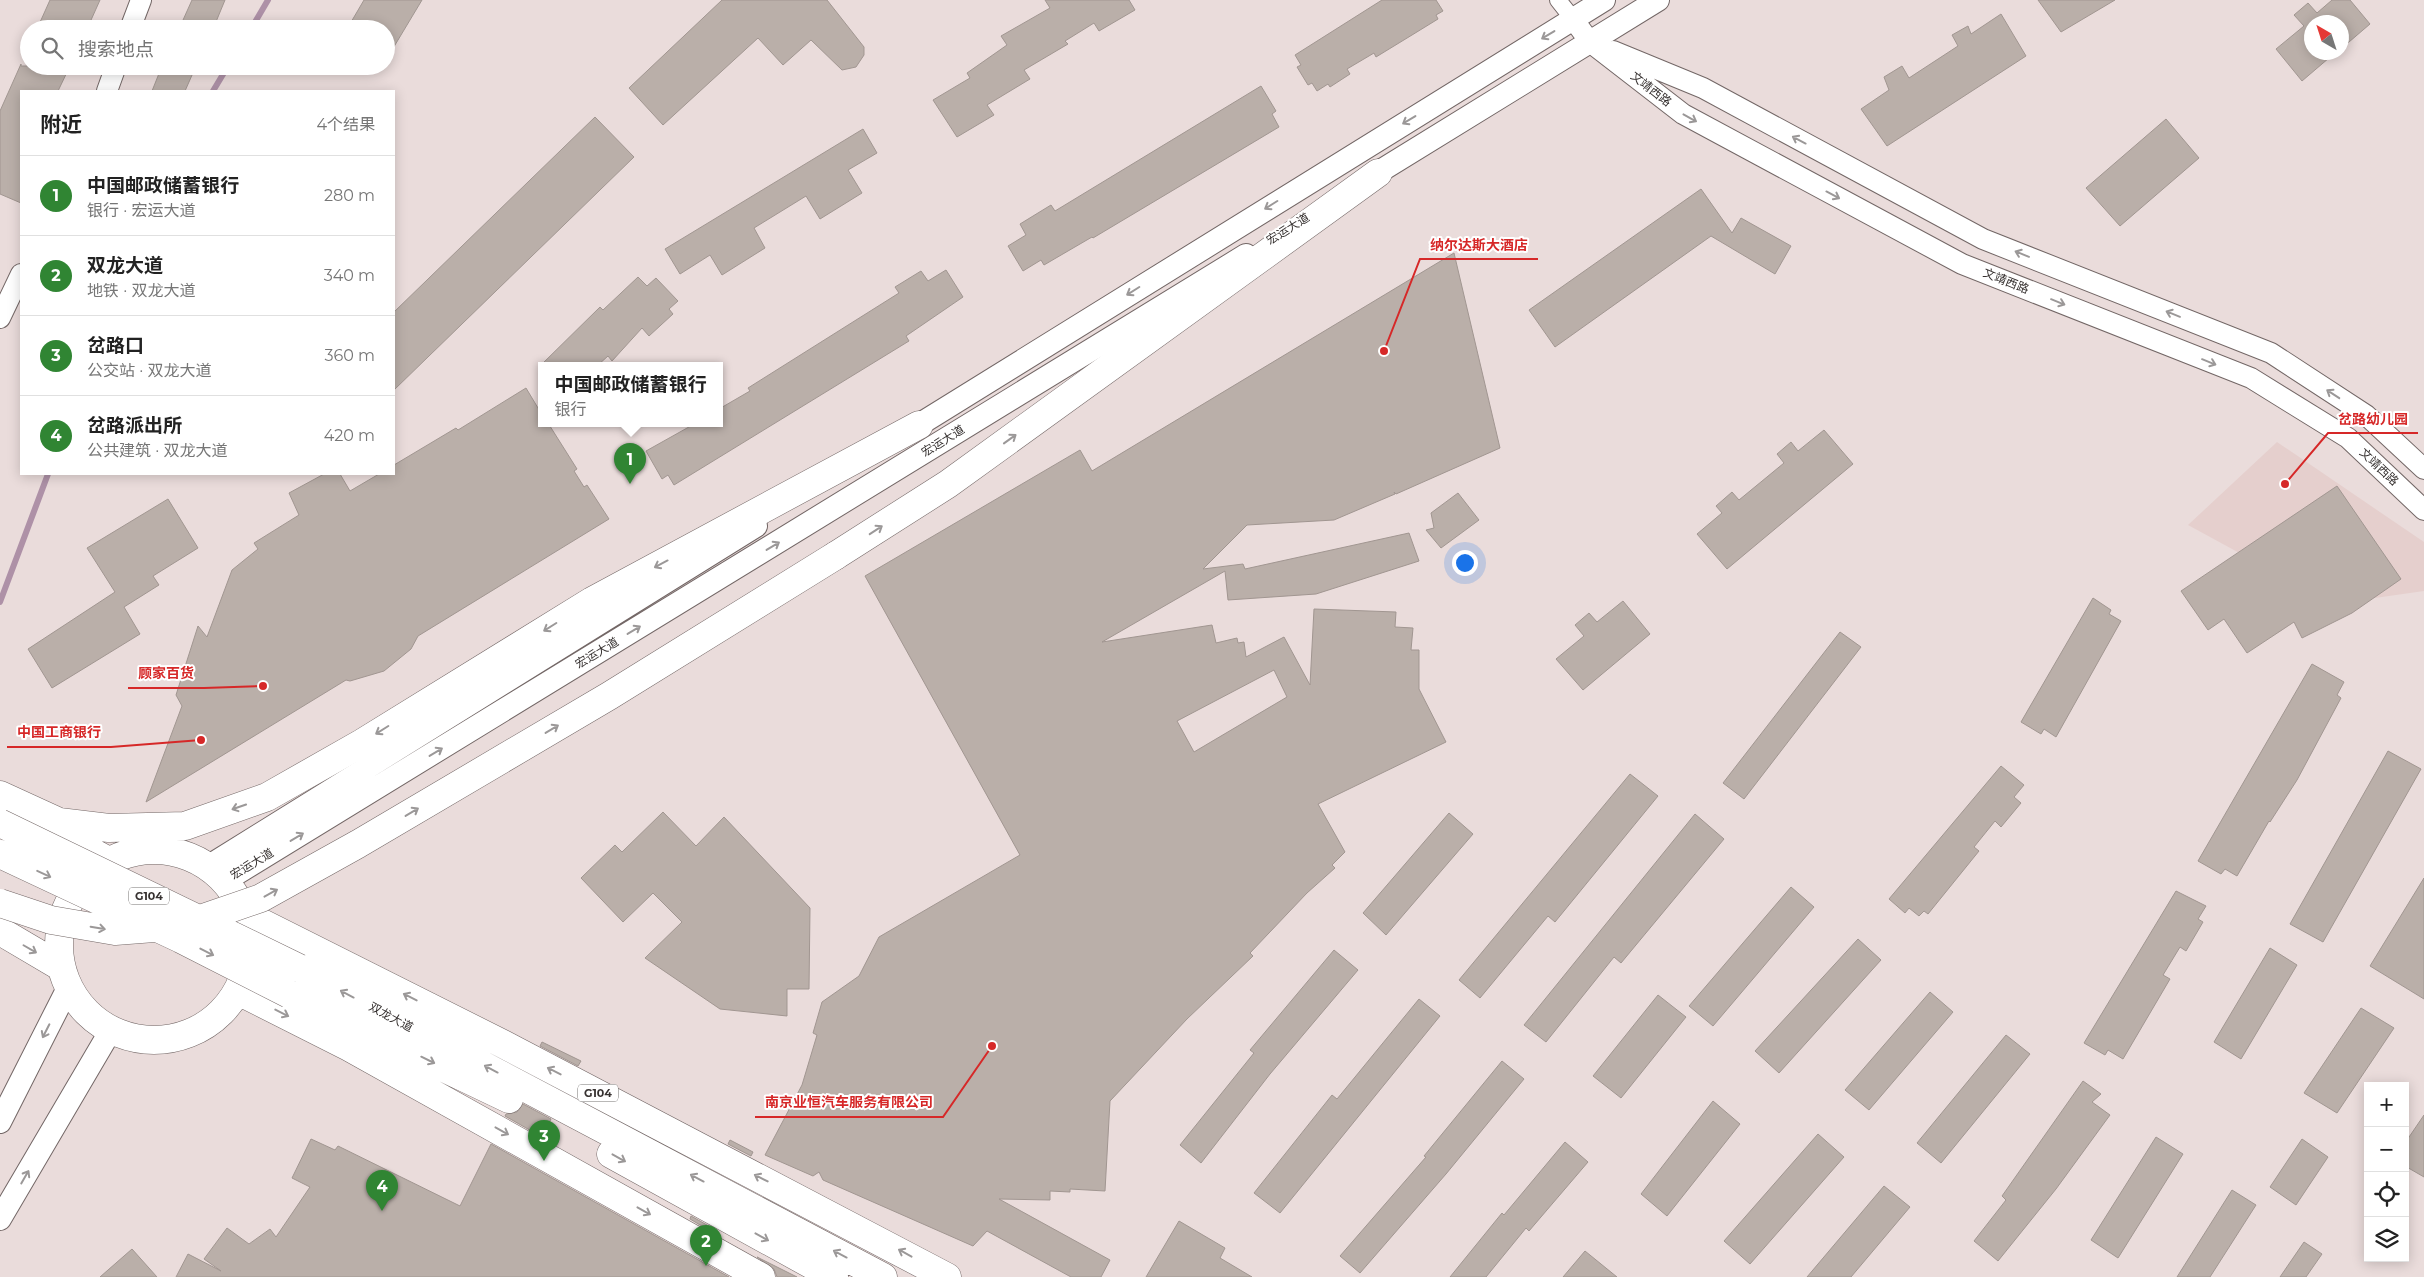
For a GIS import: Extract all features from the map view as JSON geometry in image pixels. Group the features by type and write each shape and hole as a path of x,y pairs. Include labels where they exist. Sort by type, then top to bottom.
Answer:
{"highway":[{"path":"0,903 50,920 115,931 180,926 261,898 358,844 609,696 948,484 1378,173"},
{"path":"0,795 59,822 109,828 185,826 267,797 362,743 592,601 919,425"},
{"path":"0,804 109,861"},
{"name":"双龙大道","path":"0,823 299,968 883,1277"},
{"path":"0,931 64,977 86,1012 111,1030 139,1040 170,1039 198,1030 223,1012 238,991 249,958 250,941 246,915 238,897 218,873 190,856 163,849 135,851 109,861 84,880 67,906 59,936 64,977"},
{"name":"双龙大道","path":"0,854 181,938 290,994 530,1109 834,1277"},
{"name":"双龙大道","path":"246,915 503,1044 947,1277"},
{"path":"238,991 358,1051 761,1277"}],"main road":[{"name":"宏运大道","path":"218,873 919,425 1604,0"},
{"name":"宏运大道","path":"218,873 1378,173 1658,0"},
{"path":"0,1122 64,977"},
{"path":"0,1219 111,1030"}],"street":[{"path":"133,20 141,0"},
{"path":"1558,0 1573,19"},
{"name":"文靖西路","path":"1573,19 1590,42 1683,114 1962,264 2251,378 2348,438 2424,510"},
{"name":"文靖西路","path":"1590,42 1703,88 1982,238 2271,353 2366,415 2424,469"},
{"path":"107,90 113,75"},
{"path":"0,318 20,276"}],"shaded area":[{"path":"2277,442 2424,542 2424,591 2333,604 2188,525"}],"building":[{"path":"50,0 100,0 91,20 41,20"},
{"path":"192,0 225,0 217,20 183,20"},
{"path":"364,0 422,0 395,45 395,20 352,20"},
{"path":"722,0 827,0 864,47 864,55 856,67 842,70 811,40 783,65 758,38 663,125 629,88"},
{"path":"1045,0 1129,0 1135,10 1099,31 1094,23 1065,41 1068,44 1024,70 1030,79 987,105 994,115 957,137 933,100 970,78 967,73 1007,45 1001,36 1050,8"},
{"path":"1382,0 1436,0 1443,11 1436,15 1438,19 1376,57 1374,53 1347,69 1350,74 1330,87 1328,84 1317,91 1312,83 1308,85 1297,67 1301,65 1295,55"},
{"path":"2038,0 2115,0 2061,32"},
{"path":"2332,0 2350,0 2370,24 2349,42 2349,15 2304,15 2304,26 2294,15 2308,3 2317,13"},
{"path":"2001,14 2026,56 1887,146 1861,109 1889,90 1884,77 1902,66 1909,78 1958,46 1952,35 1968,26 1971,34"},
{"path":"2304,26 2304,60 2327,60 2302,81 2276,49"},
{"path":"20,66 20,75 66,75 58,90 20,90 20,203 0,194 0,111"},
{"path":"158,75 192,75 185,90 152,90"},
{"path":"1261,86 1276,111 1272,114 1279,127 1093,238 1044,265 1041,260 1023,271 1008,246 1026,235 1020,224 1051,205 1055,211"},
{"path":"595,117 634,157 395,389 395,311"},
{"path":"2166,119 2199,158 2120,226 2086,188"},
{"path":"863,129 877,153 848,170 862,193 820,219 806,196 754,228 765,248 722,275 710,255 680,274 665,249"},
{"path":"1701,189 1732,233 1741,218 1791,246 1775,274 1711,236 1555,347 1529,310"},
{"path":"1454,253 1500,448 1396,494 1394,492 1395,494 1334,520 1247,525 1203,569 1243,564 1245,569 1409,533 1419,561 1316,594 1228,600 1225,571 1102,642 1212,625 1216,643 1237,638 1238,643 1244,642 1246,657 1284,637 1310,685 1314,609 1396,612 1395,627 1413,628 1411,650 1419,650 1419,689 1446,742 1318,804 1345,852 1332,865 1335,868 1307,893 1250,953 1253,956 1187,1019 1110,1101 1105,1191 1070,1189 1070,1192 1050,1191 1050,1200 999,1199 1110,1260 1101,1277 1071,1277 987,1231 973,1246 823,1180 819,1172 813,1176 765,1155 802,1085 817,1035 813,1033 822,1002 859,976 879,937 1020,855 865,576 1080,450 1092,471","holes":["1274,670 1287,697 1194,752 1177,721"]},
{"path":"946,270 963,297 906,336 909,341 674,485 668,475 662,479 646,451 689,427 723,427 723,407 750,391 748,388 899,293 895,287 921,271 928,281"},
{"path":"638,277 647,286 656,278 678,301 669,309 673,314 649,336 642,328 612,361 608,356 601,362 544,362 600,307 603,310"},
{"path":"526,388 538,408 538,427 551,427 577,469 574,471 584,487 587,485 609,519 418,636 411,649 384,671 350,681 346,680 146,802 182,706 176,695 198,626 207,637 232,570 258,549 254,543 299,515 289,493 322,475 341,475 350,491 377,475 395,475 395,464 456,428 458,430"},
{"path":"1824,430 1853,464 1727,569 1697,534 1722,513 1716,506 1732,492 1739,500 1784,463 1777,454 1791,442 1798,451"},
{"path":"2337,486 2401,579 2352,613 2302,638 2294,622 2247,653 2224,619 2208,630 2181,591"},
{"path":"1458,493 1479,520 1441,548 1426,530 1434,528 1431,513"},
{"path":"168,499 198,548 153,576 159,585 124,607 140,634 52,688 28,649 115,592 87,548"},
{"path":"2093,598 2111,610 2109,614 2121,621 2056,737 2044,729 2041,734 2021,722"},
{"path":"1623,601 1650,634 1583,690 1556,659 1584,636 1575,625 1589,613 1597,622"},
{"path":"1840,632 1861,647 1744,799 1723,783"},
{"path":"2312,664 2344,682 2337,695 2341,698 2297,780 2269,821 2237,876 2225,869 2221,874 2198,861"},
{"path":"2388,751 2421,769 2323,942 2290,924"},
{"path":"2001,766 2024,785 2014,797 2021,803 2001,827 1995,821 1974,847 1979,851 1928,914 1924,911 1919,916 1909,908 1905,913 1889,899"},
{"path":"1630,774 1658,796 1555,922 1548,916 1480,998 1459,980"},
{"path":"663,812 696,846 724,817 810,908 809,989 787,989 787,1016 720,1009 645,958 682,922 653,893 623,922 581,878 615,845 622,852"},
{"path":"1449,813 1473,834 1386,935 1363,913"},
{"path":"1695,814 1724,839 1621,963 1614,957 1546,1042 1524,1025"},
{"path":"2424,878 2424,999 2370,966"},
{"path":"1791,887 1814,907 1713,1026 1689,1006"},
{"path":"2176,891 2206,906 2198,919 2203,922 2186,951 2180,947 2163,975 2170,979 2123,1059 2108,1050 2105,1055 2084,1043"},
{"path":"1858,939 1881,960 1779,1073 1755,1051"},
{"path":"2270,948 2297,965 2241,1059 2214,1042"},
{"path":"1334,950 1358,970 1270,1074 1201,1163 1180,1145 1254,1053 1250,1050"},
{"path":"1930,992 1953,1012 1869,1110 1845,1090"},
{"path":"1658,995 1686,1017 1621,1098 1593,1076"},
{"path":"1419,999 1440,1016 1280,1213 1254,1193 1332,1095 1337,1099"},
{"path":"2361,1008 2394,1028 2337,1113 2304,1093"},
{"path":"2006,1035 2030,1054 1941,1163 1917,1143"},
{"path":"542,1042 581,1061 578,1066 540,1046"},
{"path":"1502,1061 1524,1079 1446,1174 1360,1273 1340,1256 1426,1157 1424,1156"},
{"path":"2083,1081 2101,1094 2092,1102 2110,1115 2056,1189 1998,1261 1974,1241 2006,1200 2002,1196"},
{"path":"1713,1101 1740,1124 1667,1216 1641,1194"},
{"path":"523,1104 551,1119 542,1137 505,1116 506,1114 517,1112"},
{"path":"2424,1115 2424,1177 2409,1168 2409,1137"},
{"path":"1818,1134 1844,1157 1750,1264 1724,1241"},
{"path":"2156,1137 2183,1154 2118,1258 2091,1240"},
{"path":"311,1139 335,1150 338,1146 460,1206 491,1144 729,1277 176,1277 188,1254 221,1271 204,1259 227,1228 249,1244 270,1229 276,1237 310,1187 292,1178"},
{"path":"2302,1139 2328,1157 2296,1205 2270,1187"},
{"path":"730,1140 753,1152 751,1156 728,1144"},
{"path":"1565,1142 1588,1162 1529,1231 1526,1228 1486,1277 1450,1277 1502,1213 1504,1215"},
{"path":"1884,1186 1910,1207 1851,1277 1807,1277"},
{"path":"2232,1190 2256,1205 2210,1277 2177,1277"},
{"path":"691,1216 714,1229 712,1232 690,1219"},
{"path":"1179,1221 1225,1248 1220,1258 1252,1277 1146,1277"},
{"path":"2304,1242 2322,1254 2306,1277 2280,1277"},
{"path":"132,1249 157,1277 100,1277"},
{"path":"1585,1251 1617,1277 1563,1277"},
{"path":"757,1257 797,1277 777,1277 774,1269"}],"waterway":[{"path":"256,20 268,0"},
{"path":"214,90 223,75"},
{"path":"0,602 48,475"}],"place":[{"name":"纳尔达斯大酒店","path":"1384,351"},
{"name":"中国邮政储蓄银行","path":"630,484"},
{"name":"岔路幼儿园","path":"2285,484"},
{"name":"顾家百货","path":"263,686"},
{"name":"中国工商银行","path":"201,740"},
{"name":"南京业恒汽车服务有限公司","path":"992,1046"},
{"name":"岔路口","path":"544,1161"},
{"name":"岔路派出所","path":"382,1211"},
{"name":"双龙大道","path":"706,1266"}]}
